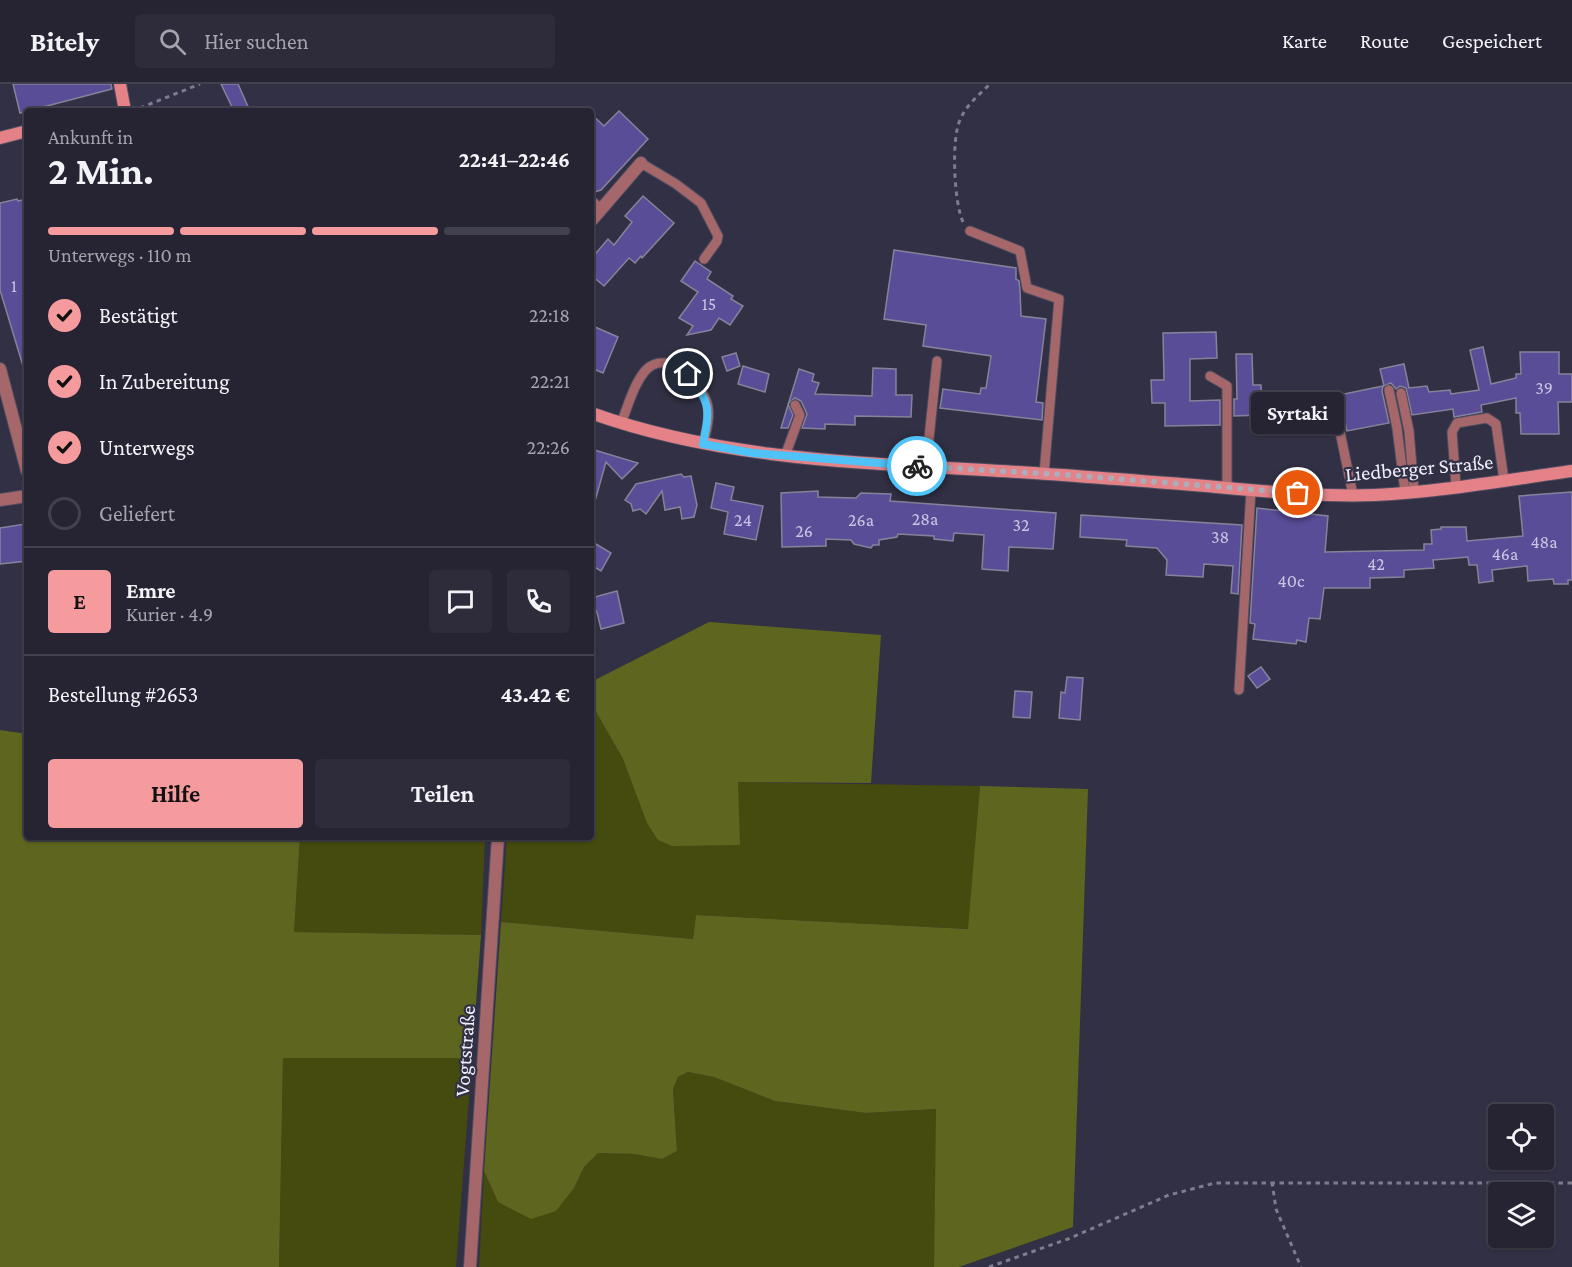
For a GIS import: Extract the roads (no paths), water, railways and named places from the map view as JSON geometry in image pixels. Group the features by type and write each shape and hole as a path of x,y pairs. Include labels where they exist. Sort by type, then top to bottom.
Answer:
{"main road":[{"path":"120,84 124,108"},
{"path":"0,138 24,132"},
{"name":"Liedberger Straße","path":"594,414 703,444 784,456 1251,490 1353,495 1410,492 1572,471"}],"street":[{"path":"594,217 641,163"},
{"path":"0,369 24,460"},
{"path":"0,500 24,496"},
{"name":"Vogtstraße","path":"470,1267 498,840"}],"lane":[{"path":"641,163 676,184 701,203 718,236 704,259"},
{"path":"594,203 601,209"},
{"path":"970,231 1020,251 1027,288 1059,299 1044,474"},
{"path":"926,466 937,361"},
{"path":"621,423 646,369 657,363 670,364 688,374 702,391 708,404 708,419 703,444"},
{"path":"1210,376 1227,386 1227,488"},
{"path":"1389,390 1410,492"},
{"path":"1401,393 1409,431 1410,492"},
{"path":"1333,398 1353,495"},
{"path":"784,456 801,415 795,405"},
{"path":"1456,486 1452,432 1457,423 1487,418 1496,424 1504,480"},
{"path":"1239,690 1251,490"}],"place":[{"name":"Syrtaki","path":"1298,493"}]}
